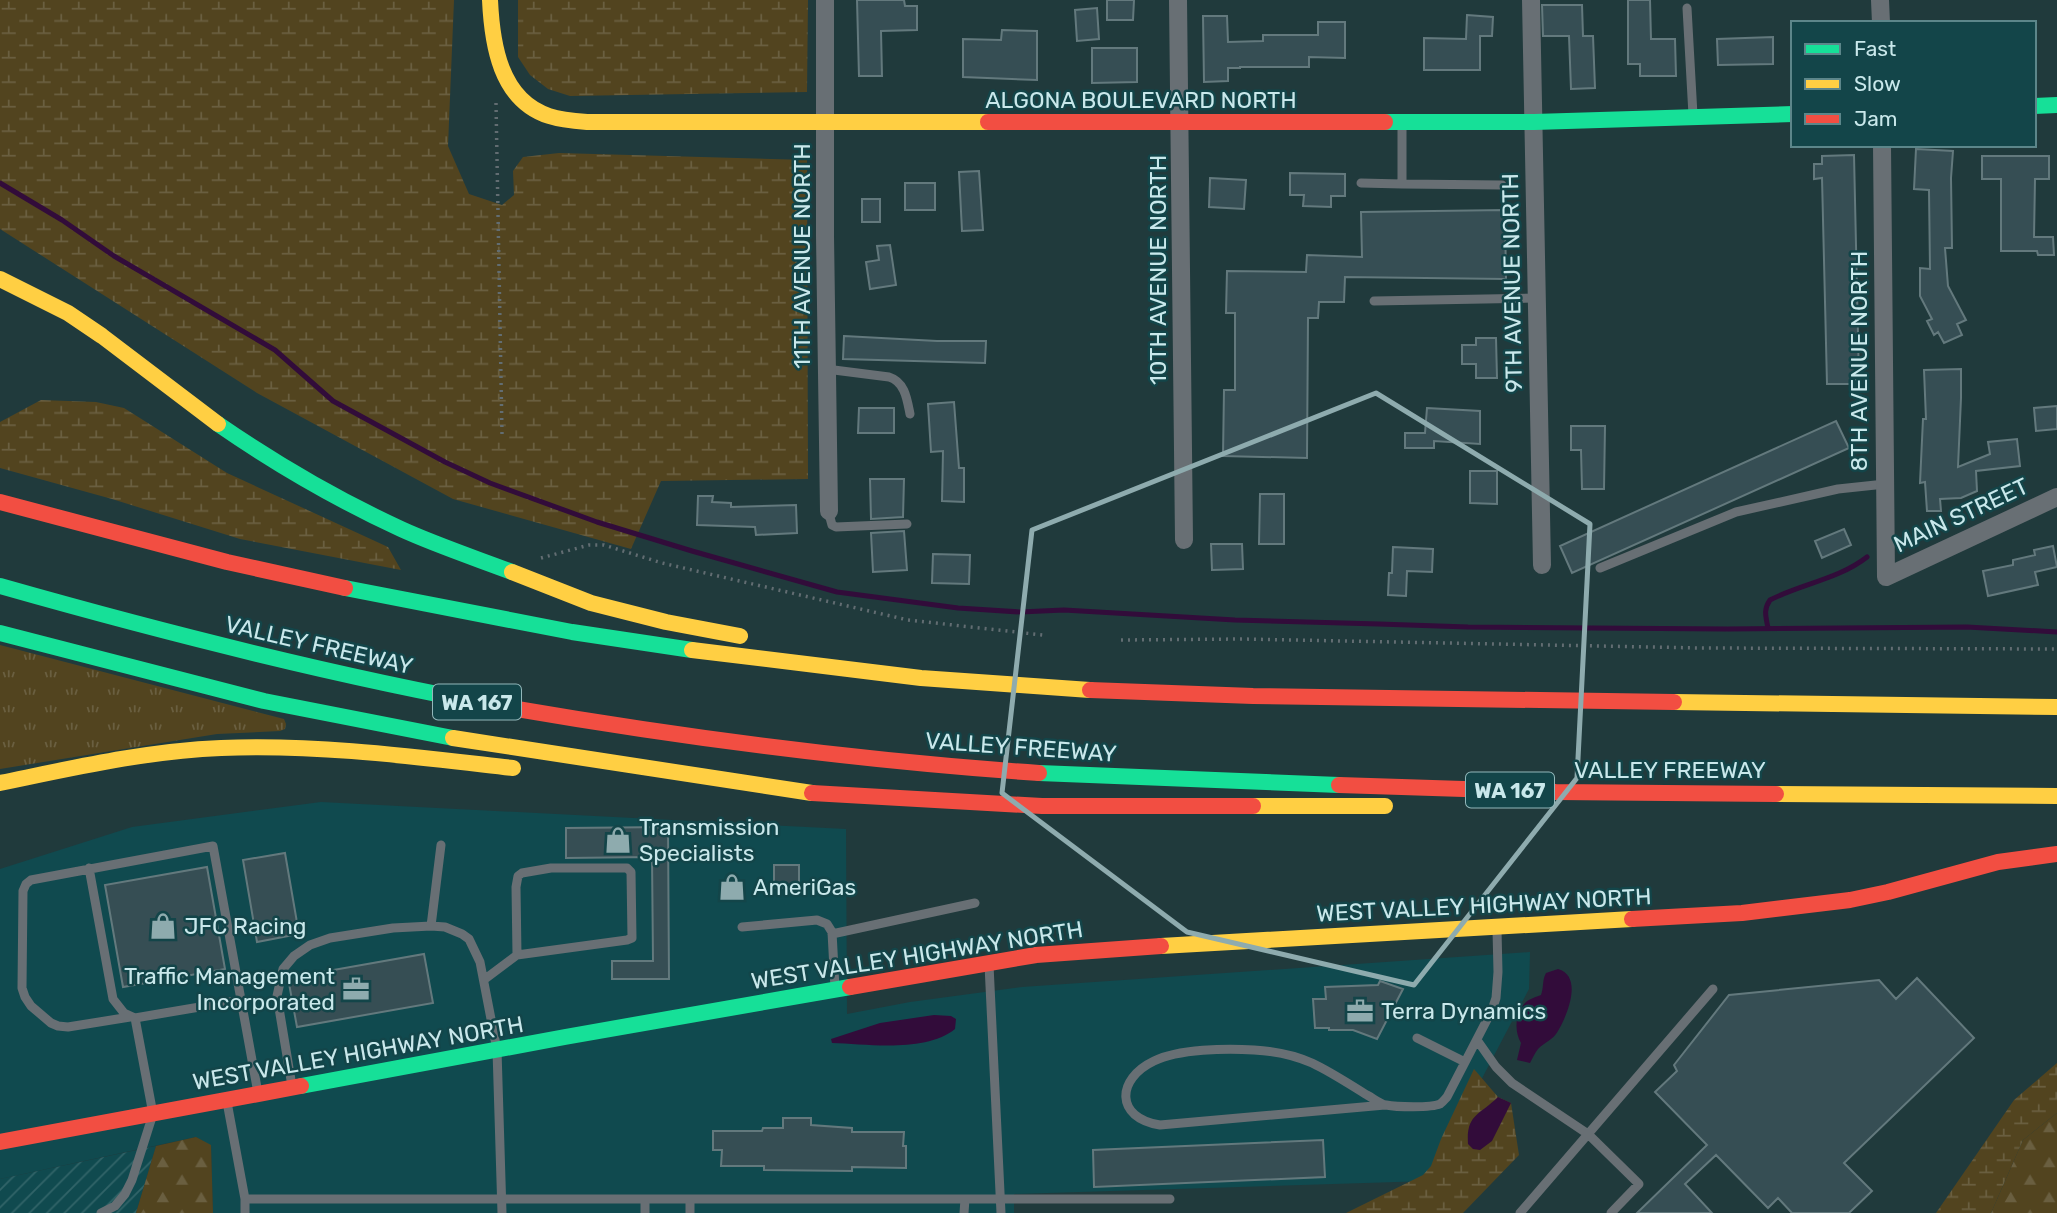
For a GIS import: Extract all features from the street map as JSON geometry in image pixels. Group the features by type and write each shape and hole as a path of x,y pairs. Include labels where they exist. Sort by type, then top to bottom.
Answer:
{"main road":[{"name":"ALGONA BOULEVARD NORTH","path":"491,0 493,45 505,78 523,101 544,114 568,121 1402,123 1791,114"},
{"path":"2036,106 2057,105"},
{"path":"0,282 45,300 102,336 202,414 274,461 326,492 403,530 591,603 666,622 760,640"},
{"path":"0,502 85,527 306,580 425,605 683,649 908,676 1055,688 1283,696 2057,707"},
{"name":"VALLEY FREEWAY","path":"0,586 284,662 526,712 690,738 962,768 1148,778 1559,792 2057,796"},
{"path":"0,632 264,701 422,733 798,792"},
{"path":"801,647 1055,688"},
{"path":"0,783 150,754 257,747 359,750 534,771"},
{"path":"655,785 751,793 798,792 1042,806 1403,806"},
{"path":"1485,804 1559,792"},
{"name":"WEST VALLEY HIGHWAY NORTH","path":"0,1142 497,1050 1036,955 1742,913 1850,900 1998,862 2057,854"}],"street":[{"name":"11TH AVENUE NORTH","path":"825,0 828,510"},
{"name":"10TH AVENUE NORTH","path":"1178,0 1184,540"},
{"name":"9TH AVENUE NORTH","path":"1531,0 1542,565"},
{"path":"1880,0 1881,21"},
{"name":"8TH AVENUE NORTH","path":"1882,147 1886,577"},
{"name":"MAIN STREET","path":"1886,577 2057,497"}],"lane":[{"path":"1687,8 1693,117"},
{"path":"1402,123 1402,184"},
{"path":"1361,183 1502,185"},
{"path":"1374,301 1537,298"},
{"path":"826,369 897,380 905,393 910,414"},
{"path":"1600,568 1735,512 1838,489 1885,484"},
{"path":"828,510 832,525 836,527 907,524"},
{"path":"431,926 441,845"},
{"path":"240,1000 68,1027 51,1023 30,1006 22,988 23,891 26,884 31,880 89,868 213,846 258,1094"},
{"path":"89,868 113,999 124,1013 133,1017"},
{"path":"485,979 517,955 627,940 632,937 631,872 627,868 551,868 522,873 518,876 516,887 517,955"},
{"path":"832,934 975,903"},
{"path":"742,927 817,920 827,924 832,934 836,990"},
{"path":"292,1088 277,996 287,962 301,951 330,938 393,928 431,926 454,930 469,939 485,979 497,1050 502,1213"},
{"path":"1385,1105 1311,1063 1279,1053 1245,1049 1186,1052 1161,1058 1134,1075 1125,1094 1127,1105 1140,1118 1160,1125 1385,1105 1440,1104 1447,1097 1496,998 1497,928"},
{"path":"989,963 1001,1213"},
{"path":"1520,1213 1713,989"},
{"path":"101,1213 115,1206 125,1194 153,1114 133,1017"},
{"path":"1418,1038 1465,1062"},
{"path":"1477,1040 1496,1067 1513,1083 1588,1134 1639,1184 1611,1213"},
{"path":"227,1100 245,1199 245,1213"},
{"path":"245,1199 1170,1199"},
{"path":"645,1199 645,1213"},
{"path":"690,1199 690,1213"},
{"path":"964,1213 965,1199"}],"path":[{"path":"496,96 502,434"},
{"path":"540,559 589,545 604,545 662,563 908,620 1043,635"},
{"path":"1121,640 1242,639 1702,648 2057,649"}],"highlighted area":[{"path":"1376,393 1590,524 1577,778 1414,985 1187,932 1002,793 1032,530"}],"shaded area":[{"path":"321,802 846,829 847,1014 910,1002 1022,987 1530,952 1529,989 1428,1181 1014,1194 1014,1213 213,1213 211,1146 196,1137 0,1179 0,869 132,827"},
{"path":"1558,969 1566,973 1572,987 1562,1024 1554,1037 1538,1049 1530,1063 1517,1060 1521,1043 1517,1028 1519,1012 1527,1002 1541,995 1546,973"},
{"path":"934,1015 956,1019 955,1029 943,1037 912,1044 832,1043 831,1039 880,1023"},
{"path":"1498,1097 1511,1103 1492,1141 1480,1150 1473,1149 1468,1144 1469,1127 1476,1116"},
{"path":"156,1146 136,1213 0,1213 0,1179"}],"green space":[{"path":"0,0 454,0 448,146 469,194 502,205 514,195 513,171 523,157 559,153 807,160 808,479 661,481 631,549 453,499 257,393 0,229"},
{"path":"518,0 808,0 807,92 570,96 548,89 530,75 518,57"},
{"path":"41,400 96,402 124,408 227,473 388,547 401,570 240,539 0,468 0,422"},
{"path":"0,645 284,719 285,729 217,734 0,769"},
{"path":"2057,1063 2057,1113 2023,1140 1991,1213 1936,1213 2014,1100"},
{"path":"1474,1069 1498,1097 1511,1103 1519,1155 1463,1213 1346,1213 1423,1175 1431,1166"},
{"path":"2057,1113 2057,1213 1991,1213 2023,1140"},
{"path":"196,1137 211,1145 213,1213 136,1213 156,1146"}],"building":[{"path":"857,0 904,0 905,6 917,6 917,30 881,31 882,76 859,76"},
{"path":"1107,0 1134,0 1133,20 1107,20"},
{"path":"1628,0 1650,0 1651,39 1675,39 1676,76 1640,76 1640,64 1628,64"},
{"path":"1542,5 1582,5 1583,36 1593,36 1595,88 1571,89 1569,36 1543,36"},
{"path":"1097,8 1099,39 1077,41 1075,10"},
{"path":"1467,15 1493,17 1492,36 1480,36 1480,70 1424,70 1424,38 1466,39"},
{"path":"1203,16 1227,16 1228,42 1263,41 1263,35 1318,35 1318,22 1345,22 1345,58 1309,57 1309,67 1228,68 1228,81 1204,82"},
{"path":"1002,30 1037,31 1037,80 963,77 963,39 1001,40"},
{"path":"1773,37 1773,64 1718,65 1717,39"},
{"path":"1092,48 1137,48 1137,82 1092,83"},
{"path":"1916,149 1953,151 1952,248 1945,248 1948,286 1966,320 1957,324 1962,335 1944,343 1938,332 1934,335 1927,321 1932,319 1920,296 1920,268 1930,269 1929,190 1914,189"},
{"path":"1854,155 1859,380 1851,380 1851,384 1827,384 1822,178 1814,179 1814,164 1822,164 1822,156"},
{"path":"1982,156 2049,156 2049,179 2035,179 2034,237 2053,237 2054,255 2038,255 2037,251 2001,251 2001,179 1982,179"},
{"path":"979,171 983,230 962,231 959,172"},
{"path":"1290,173 1345,174 1345,196 1331,196 1331,207 1303,206 1304,195 1290,195"},
{"path":"1210,178 1246,180 1244,209 1209,207"},
{"path":"905,183 935,183 935,210 905,210"},
{"path":"862,199 880,199 880,222 862,222"},
{"path":"1505,210 1506,279 1345,277 1344,302 1319,302 1318,318 1308,318 1307,458 1223,456 1224,390 1235,390 1235,313 1226,313 1227,271 1306,272 1307,255 1362,257 1361,212"},
{"path":"890,245 896,285 870,289 866,262 879,260 877,246"},
{"path":"844,336 986,341 985,363 843,359"},
{"path":"1476,338 1496,338 1497,378 1476,378 1476,364 1462,364 1462,345 1476,345"},
{"path":"1961,369 1958,467 1990,454 1988,442 2017,439 2020,466 1976,471 1977,491 1961,498 1940,499 1941,511 1927,511 1925,482 1920,483 1923,419 1926,419 1924,370"},
{"path":"954,402 959,468 964,468 964,502 942,501 943,451 931,452 928,404"},
{"path":"2057,406 2057,429 2036,431 2034,408"},
{"path":"859,408 894,408 894,433 858,433"},
{"path":"1427,408 1480,411 1480,444 1434,441 1434,448 1405,448 1405,433 1425,433"},
{"path":"1836,421 1849,448 1572,573 1560,546"},
{"path":"1571,426 1605,426 1604,489 1582,489 1581,450 1571,450"},
{"path":"1470,471 1497,471 1497,504 1470,503"},
{"path":"870,479 904,479 903,517 871,519"},
{"path":"1260,494 1284,494 1284,544 1259,544"},
{"path":"698,496 713,496 712,502 731,503 731,507 796,505 797,533 756,535 755,527 697,525"},
{"path":"1844,529 1851,545 1822,558 1815,541"},
{"path":"904,531 907,570 873,572 871,533"},
{"path":"1211,544 1242,544 1243,569 1212,570"},
{"path":"2053,546 2057,567 2035,572 2038,585 1988,596 1983,571 2013,565 2013,560 2035,555 2034,550"},
{"path":"1393,547 1433,549 1432,572 1407,571 1406,596 1388,595"},
{"path":"933,554 970,555 969,584 932,583"},
{"path":"668,827 669,979 612,979 612,961 653,961 652,857 566,858 566,828"},
{"path":"285,853 299,934 257,942 243,860"},
{"path":"774,865 799,865 799,888 774,888"},
{"path":"207,867 225,969 123,987 105,885"},
{"path":"424,954 433,1003 297,1027 288,978"},
{"path":"1917,978 1974,1038 1844,1163 1872,1191 1849,1213 1792,1213 1778,1198 1768,1208 1716,1155 1685,1184 1712,1213 1637,1213 1707,1145 1655,1092 1677,1071 1674,1065 1729,995 1879,980 1896,999"},
{"path":"1380,981 1403,989 1377,1039 1353,1030 1315,1028 1313,999 1326,999 1325,987 1378,985"},
{"path":"783,1118 811,1118 811,1125 852,1128 852,1132 904,1132 906,1168 852,1167 852,1171 764,1170 764,1166 721,1166 722,1150 713,1150 713,1131 783,1128"},
{"path":"1323,1140 1325,1177 1094,1187 1093,1150"}],"waterway":[{"path":"0,183 62,220 114,256 275,350 333,401 445,462 490,483 597,522 837,592 958,608 1020,612 1064,610 1235,620 1468,627 1967,627 2057,632"},
{"path":"1768,628 1766,610 1770,600 1844,571 1867,557"}],"traffic: fast":[{"path":"2036,106 2057,105"},
{"path":"1385,122 1534,122 1791,114"},
{"path":"218,424 353,506 401,529 512,572"},
{"path":"0,586 254,653 382,683 511,708"},
{"path":"345,588 572,632 692,650"},
{"path":"0,633 264,701 453,738"},
{"path":"1039,773 1339,785"},
{"path":"301,1086 850,987"}],"traffic: slow":[{"path":"490,0 497,52 509,84 532,108 549,116 587,122 988,122"},
{"path":"0,279 68,313 218,424"},
{"path":"512,572 591,603 666,622 740,636"},
{"path":"692,650 921,678 1090,690"},
{"path":"1674,702 2057,707"},
{"path":"453,738 812,793"},
{"path":"0,783 137,756 221,748 331,750 513,768"},
{"path":"1776,794 2057,796"},
{"path":"1253,806 1385,806"},
{"path":"1161,946 1632,919"}],"traffic: jam":[{"path":"988,122 1385,122"},
{"path":"0,502 227,562 345,588"},
{"path":"1090,690 1253,696 1674,702"},
{"path":"511,708 774,747 1039,773"},
{"path":"1339,785 1556,792 1776,794"},
{"path":"812,793 1042,806 1253,806"},
{"path":"1632,919 1742,913 1850,900 1998,862 2057,854"},
{"path":"850,987 1036,955 1161,946"},
{"path":"0,1142 301,1086"}],"place":[{"name":"Transmission Specialists","path":"618,840"},
{"name":"AmeriGas","path":"732,887"},
{"name":"JFC Racing","path":"163,926"},
{"name":"Traffic Management Incorporated","path":"356,989"},
{"name":"Terra Dynamics","path":"1360,1011"}]}
